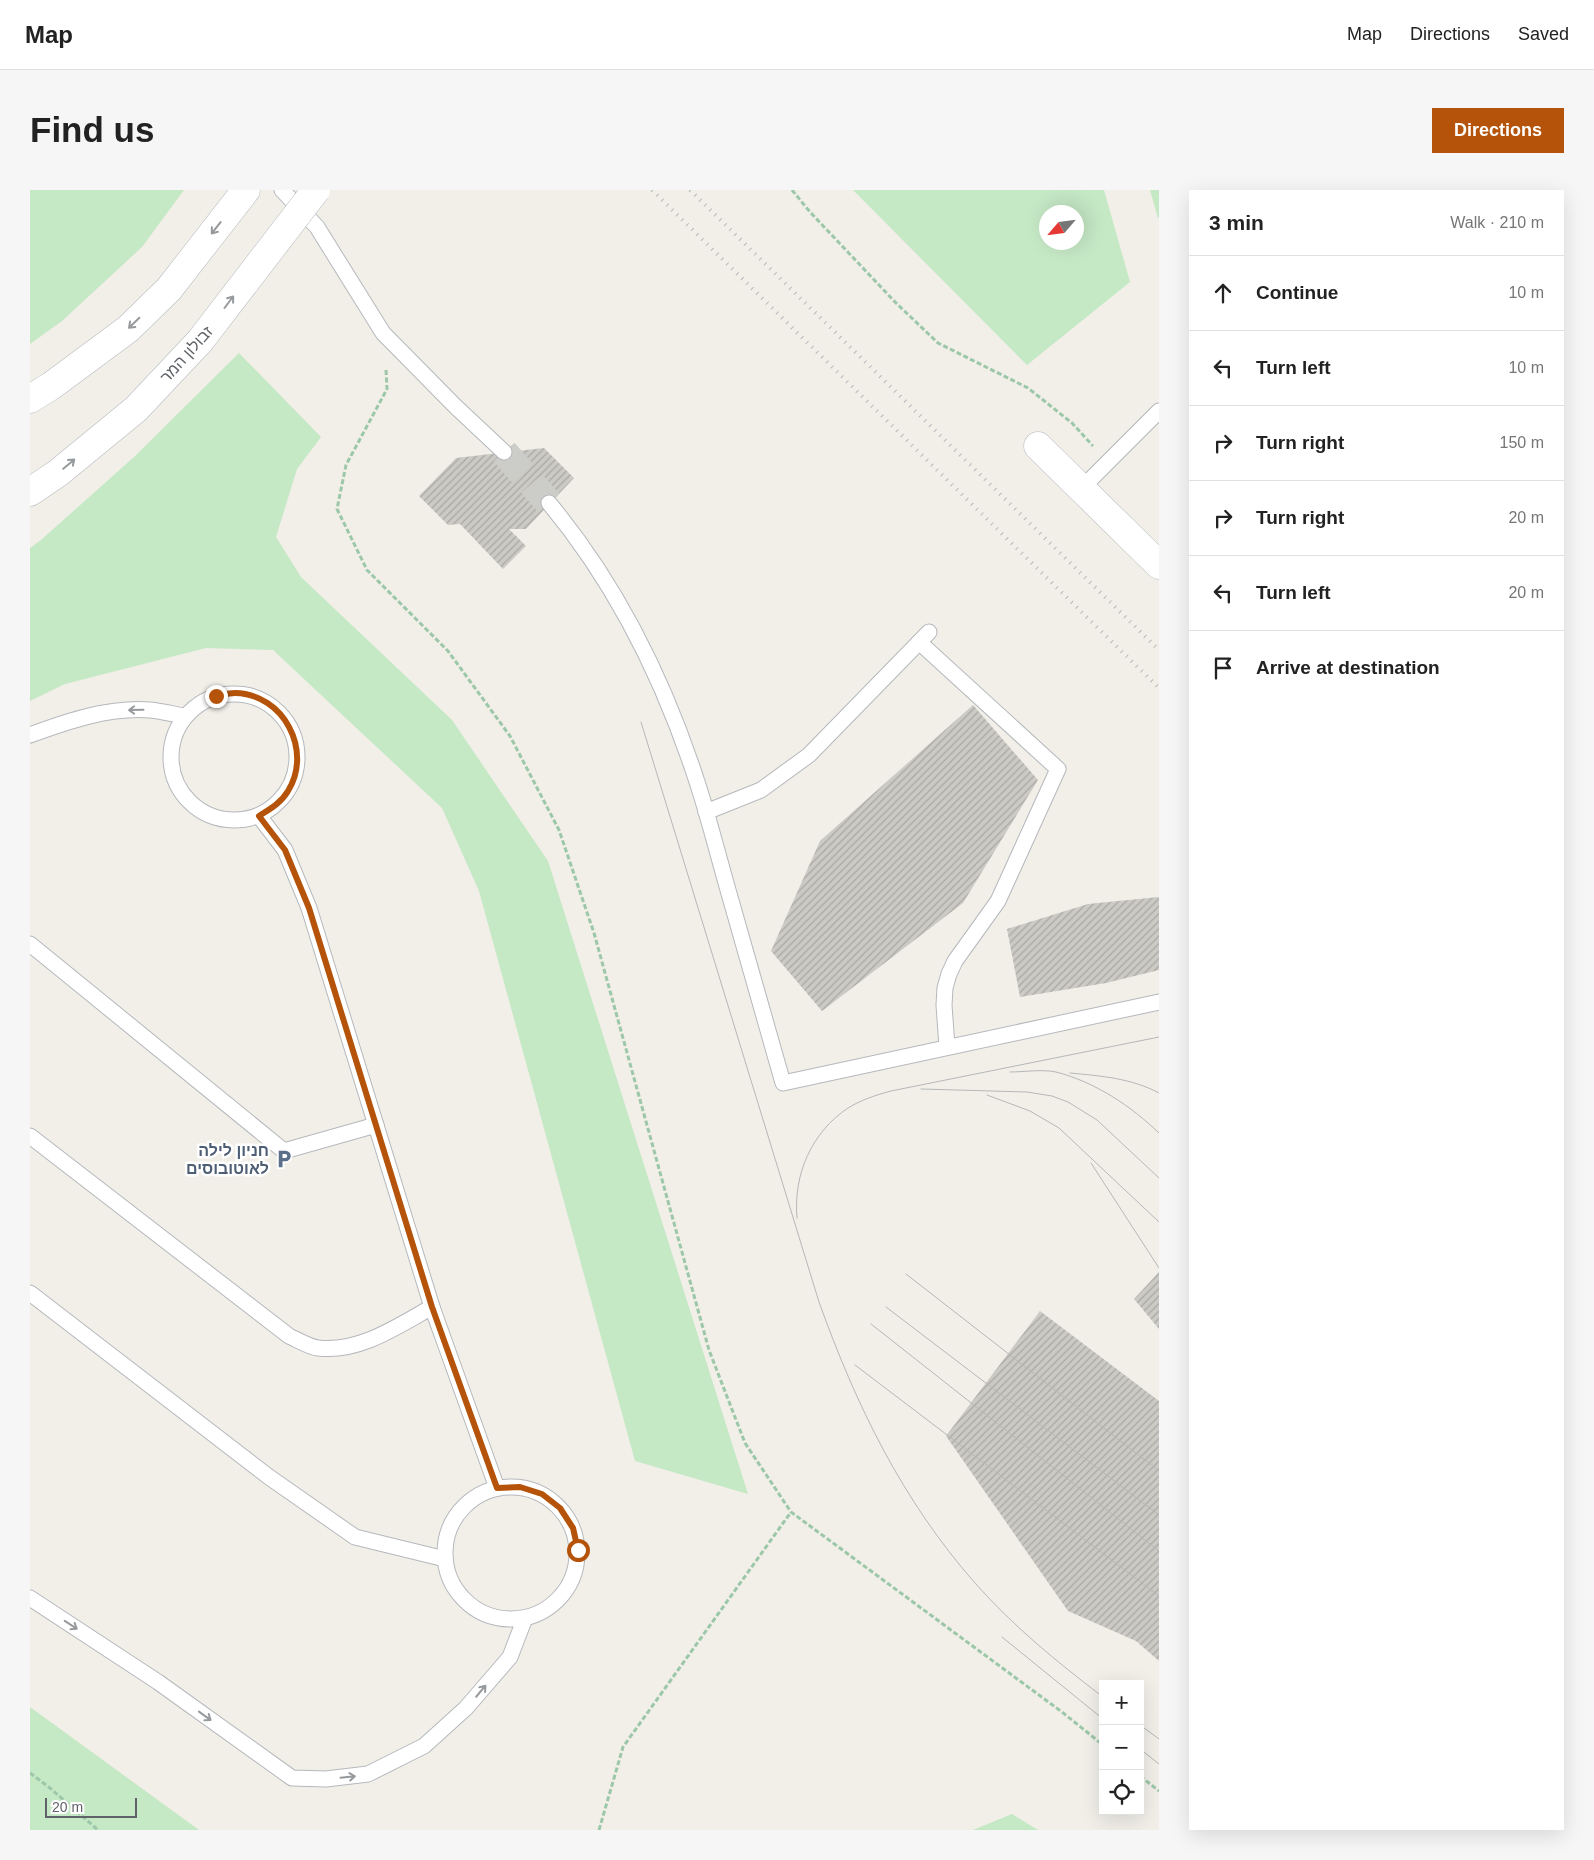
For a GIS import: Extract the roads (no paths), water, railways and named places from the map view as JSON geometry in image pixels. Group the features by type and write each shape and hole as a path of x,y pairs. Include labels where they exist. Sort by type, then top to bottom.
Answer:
{"main road":[{"path":"30,399 51,386 128,329 169,289 246,190"},
{"name":"זבולון המר","path":"30,492 58,473 136,409 200,341 316,190"},
{"path":"1038,446 1159,565"}],"lane":[{"path":"282,190 317,227 383,333 456,408 504,452"},
{"path":"1081,489 1159,411"},
{"path":"549,503 573,531 599,570 642,645 660,682 706,812 783,1082 1159,1002"},
{"path":"706,812 761,790 809,755 924,637 1058,769 998,901 955,961 949,974 945,988 944,1005 947,1047"},
{"path":"235,693 254,696 271,706 285,719 294,736 298,755 295,774 288,792 275,806 259,816 238,821 217,819 198,810 183,795 174,776 170,756 174,735 184,716 199,703 216,696 235,693"},
{"path":"30,735 60,724 114,711 151,710 184,716"},
{"path":"259,816 285,850 309,908 432,1307 497,1488"},
{"path":"30,944 284,1150 376,1125"},
{"path":"30,1136 289,1336 317,1348 345,1347 385,1333 432,1307"},
{"path":"30,1293 269,1477 355,1537 445,1559"},
{"path":"520,1487 542,1494 560,1508 573,1528 578,1550 575,1574 564,1594 547,1609 525,1618 503,1619 482,1613 464,1599 451,1581 445,1559 446,1540 453,1522 464,1506 480,1494 497,1488 520,1487"},
{"path":"30,1598 158,1682 292,1778 326,1779 368,1774 424,1746 466,1708 510,1657 525,1618"}],"tunnel":[{"path":"504,452 549,503"}],"tram line":[{"path":"641,722 819,1302 865,1414 903,1485 925,1519 975,1583 1036,1643 1099,1694"},
{"path":"797,1218 798,1186 808,1156 824,1129 848,1108 874,1096 891,1091 1159,1037"},
{"path":"1010,1072 1051,1071 1085,1082 1124,1104 1159,1133"},
{"path":"1070,1073 1127,1081 1159,1093"},
{"path":"921,1089 1027,1092 1052,1096 1068,1102 1097,1120 1159,1178"},
{"path":"987,1095 1030,1111 1059,1128 1159,1222"},
{"path":"1091,1163 1159,1268"},
{"path":"906,1274 1159,1471"},
{"path":"886,1307 1159,1515"},
{"path":"871,1324 1159,1551"},
{"path":"855,1365 1159,1596"},
{"path":"1002,1637 1099,1716"},
{"path":"1144,1728 1159,1739"},
{"path":"1144,1752 1159,1764"}],"railway":[{"path":"652,190 1159,688"},
{"path":"690,190 1159,650"}],"place":[{"name":"חניון לילה לאוטובוסים","path":"284,1159"}]}
